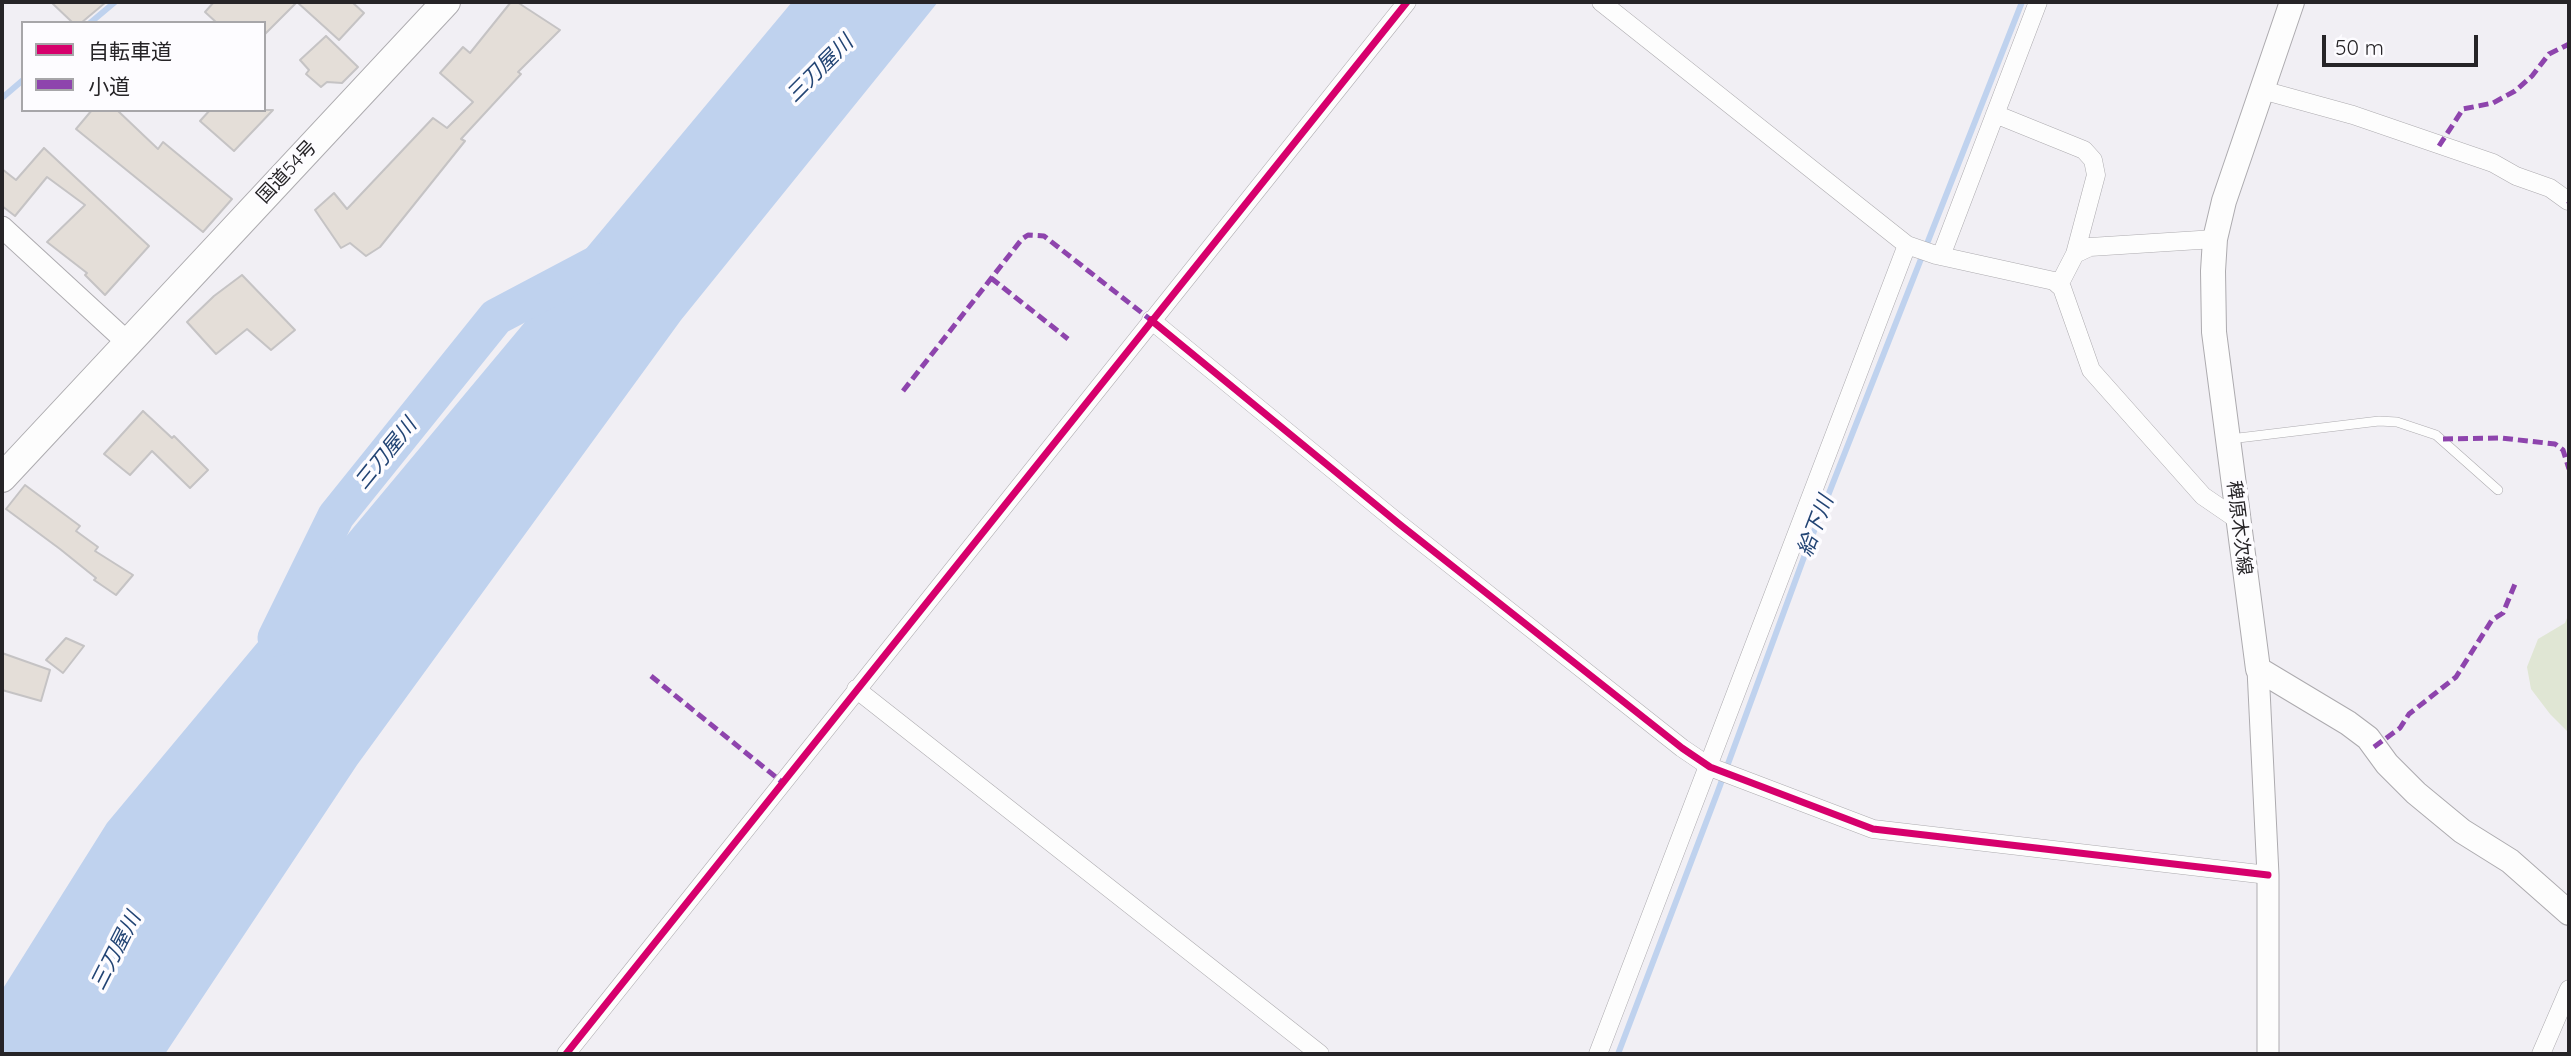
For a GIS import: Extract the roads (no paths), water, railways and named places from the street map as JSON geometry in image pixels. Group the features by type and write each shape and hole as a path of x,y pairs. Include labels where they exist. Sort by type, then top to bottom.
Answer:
{"highway":[{"name":"国道54号","path":"2,478 446,2"},
{"name":"国道54号","path":"2,449 127,342"}],"main road":[{"name":"稗原木次線","path":"2258,669 2212,293 2215,239 2224,201 2292,2"},
{"path":"2258,669 2368,738 2387,764 2416,793 2462,831 2510,862 2569,913"}],"street":[{"path":"566,1054 1150,320 1407,2"},
{"path":"1601,2 1912,247 1939,256 2054,281 2059,285 2091,370 2203,496 2238,520"},
{"path":"1939,256 2038,2"},
{"path":"2262,90 2353,115 2493,163 2516,176 2550,188 2568,201"},
{"path":"1995,114 2084,149 2093,160 2096,175 2075,254 2059,285"},
{"path":"2,227 127,342"},
{"path":"2075,254 2090,247 2215,239"},
{"path":"1598,1054 1720,771 1912,247"},
{"path":"1150,320 1398,523 1682,748 1720,771 1873,829 2268,875"},
{"path":"2258,669 2268,875 2268,1054"},
{"path":"856,689 1320,1054"},
{"path":"2541,1054 2569,989"}],"lane":[{"path":"2228,439 2379,421 2411,424 2436,435 2498,489"}],"water":[{"path":"792,2 938,2 681,320 357,765 165,1054 2,1054 2,990 107,823"}],"waterway":[{"path":"92,21 115,2"},
{"name":"給下川","path":"1618,1054 1807,549 2022,2"},
{"path":"2,98 21,82"},
{"name":"三刀屋川","path":"276,638 336,516 496,317 600,262"}]}
